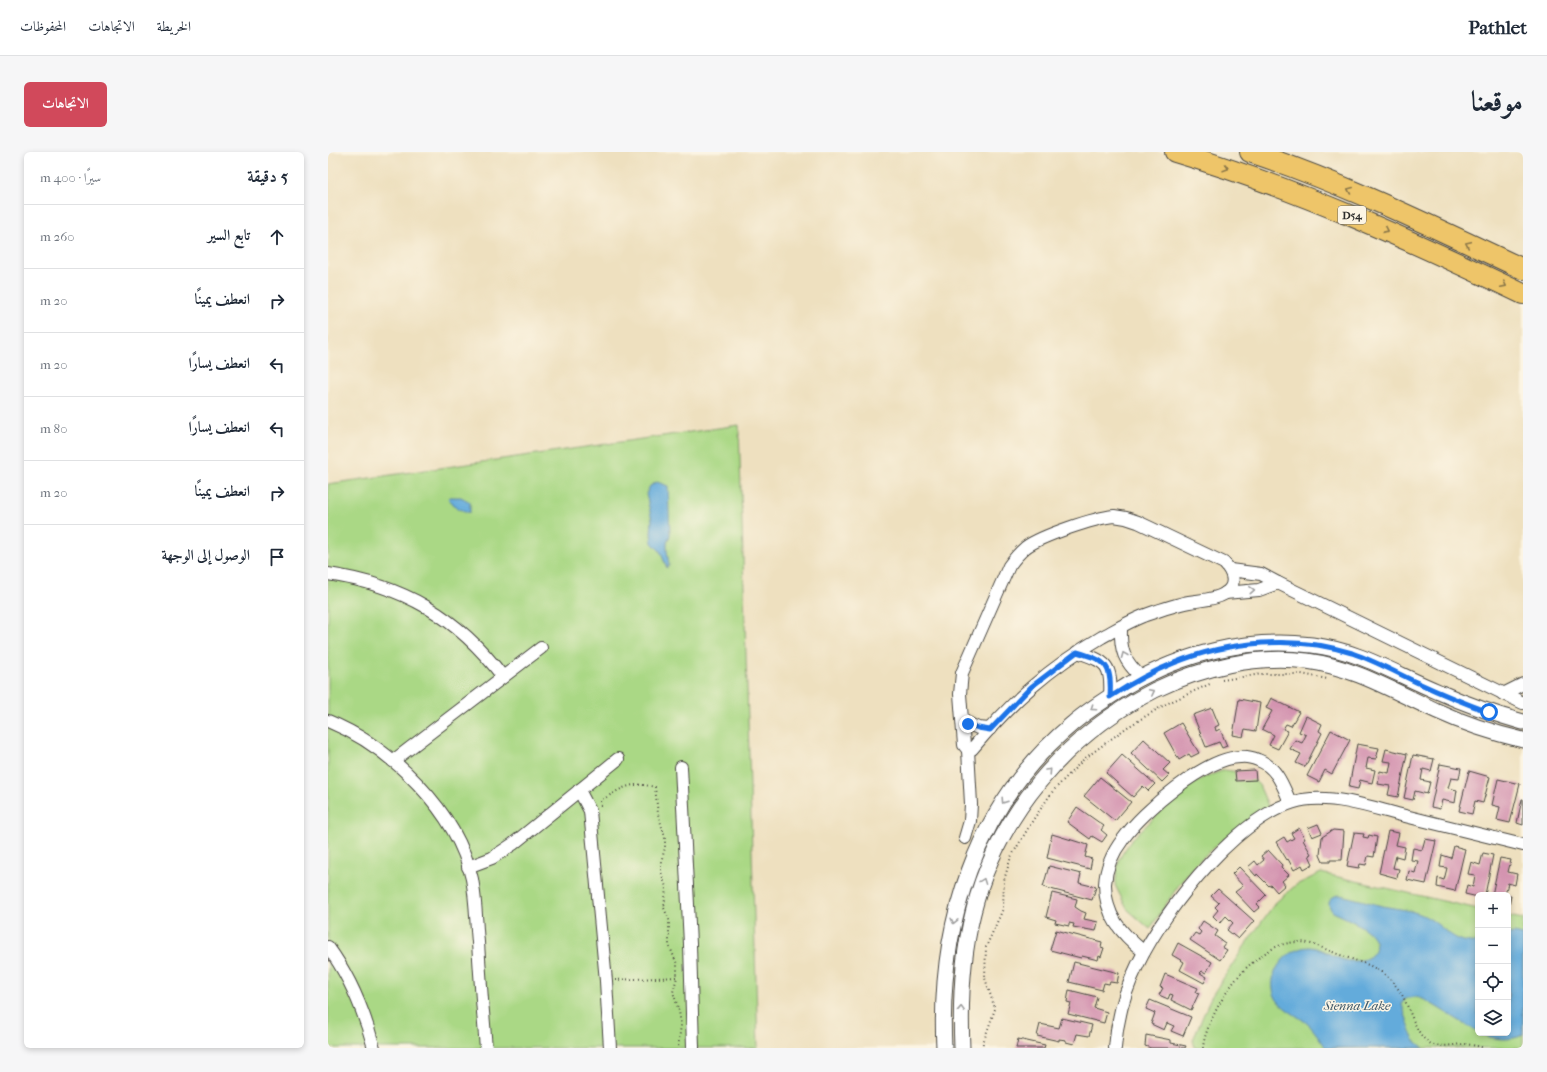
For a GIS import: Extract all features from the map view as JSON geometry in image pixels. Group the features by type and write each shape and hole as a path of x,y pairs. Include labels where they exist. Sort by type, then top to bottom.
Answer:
{"highway":[{"name":"D54","path":"1176,152 1240,172 1326,204 1411,240 1523,294"},
{"name":"D54","path":"1250,152 1296,168 1368,197 1523,269"}],"street":[{"path":"964,838 970,821 971,804 968,750 964,747 960,684 966,664 1009,566 1017,556 1026,547 1037,540 1101,518 1114,516 1138,522 1224,564 1230,570 1233,578 1231,587 1225,593 1217,597 1164,609 1142,616 1077,652 1031,687 972,749 968,750"},
{"path":"1230,570 1261,574 1523,703"},
{"path":"328,574 374,584 402,594 423,604 466,635 480,648 503,677"},
{"path":"1225,593 1259,590 1278,583"},
{"path":"1121,627 1121,643 1125,659 1142,678"},
{"path":"944,1048 946,975 952,930 963,886 980,844 1002,804 1034,761 1072,724 1110,697 1142,678 1192,656 1231,647 1270,643 1310,645 1331,648 1364,658 1463,703 1523,722"},
{"path":"393,761 541,648"},
{"path":"1077,652 1095,657 1107,668 1110,675 1110,697"},
{"path":"962,1048 962,996 969,933 980,888 1001,840 1029,795 1063,756 1082,738 1103,722 1146,695 1189,676 1235,664 1282,660 1306,660 1330,665 1352,672 1463,722 1523,740"},
{"path":"1503,694 1523,684"},
{"path":"963,720 978,728 990,730"},
{"path":"328,721 364,741 393,761 420,787 444,816 456,838 468,867 474,894 486,1048"},
{"path":"1144,952 1127,938 1112,918 1106,895 1105,882 1111,859 1123,838 1134,825 1160,800 1186,780 1215,764 1240,756 1260,760 1269,766 1276,773 1290,802"},
{"path":"468,867 481,863 503,852 618,759"},
{"path":"682,767 693,1048"},
{"path":"579,790 587,803 590,814 606,981 610,1048"},
{"path":"1113,1048 1127,991 1144,952 1173,906 1208,865 1248,828 1265,816 1290,802 1311,799 1342,801 1523,845"},
{"path":"328,947 353,987 360,1003 374,1048"}],"path":[{"path":"590,814 602,813 600,801 628,785 643,784 655,787 658,814 665,837 665,848 661,862 661,872 666,887 664,908 669,920 669,945 677,964 677,977 673,992 679,1011 681,1025 678,1048"},
{"path":"1203,1048 1208,1027 1240,974 1249,965 1282,944 1304,942 1312,943 1372,966 1392,981 1406,1003 1419,1032 1426,1041 1431,1044 1441,1047 1466,1044 1484,1048"},
{"path":"606,981 677,977"}],"green space":[{"path":"739,425 758,1048 328,1048 328,484"},
{"path":"1225,770 1246,773 1259,785 1269,808 1232,833 1191,869 1150,929 1127,909 1115,885 1119,859 1132,839 1180,793 1204,777"},
{"path":"1321,873 1475,908 1475,1036 1511,1036 1511,917 1523,919 1523,1048 1195,1048 1193,1040 1211,997 1275,903 1296,885"}],"water":[{"path":"657,482 668,486 670,535 667,543 669,566 667,568 660,551 652,543 652,520 646,494 650,486"},
{"path":"461,497 470,502 470,513 457,508 448,498"},
{"name":"Sienna Lake","path":"1340,895 1382,906 1407,910 1425,916 1457,939 1475,942 1475,1030 1427,1001 1413,997 1404,1000 1402,1005 1414,1040 1424,1048 1326,1048 1306,1022 1280,1004 1274,994 1273,977 1281,962 1294,951 1310,947 1347,961 1353,961 1367,958 1375,951 1375,940 1365,929 1333,912 1329,906 1329,903 1331,898"},
{"path":"1511,934 1523,935 1523,1035 1502,1039 1488,1036 1511,1036"}],"building":[{"path":"1271,698 1299,712 1291,726 1286,724 1283,729 1288,731 1278,749 1269,745 1274,735 1262,729 1272,711 1266,708"},
{"path":"1239,699 1260,703 1256,731 1245,729 1243,737 1233,735"},
{"path":"1212,708 1219,725 1215,727 1216,731 1220,729 1227,746 1222,748 1219,742 1206,747 1193,715"},
{"path":"1306,716 1322,724 1319,731 1322,733 1305,767 1296,763 1301,754 1290,749 1295,740 1302,743 1306,735 1299,732"},
{"path":"1181,723 1199,753 1191,757 1189,754 1179,760 1164,733"},
{"path":"1331,730 1350,740 1332,774 1325,770 1319,782 1307,776"},
{"path":"1144,739 1170,763 1163,770 1169,775 1162,782 1131,753"},
{"path":"1357,744 1379,748 1376,759 1368,758 1366,768 1375,770 1372,783 1360,780 1358,789 1349,787"},
{"path":"1386,749 1407,754 1398,797 1388,795 1390,786 1378,784 1380,771 1389,773 1391,762 1383,761"},
{"path":"1122,755 1155,784 1148,791 1143,786 1133,797 1106,773"},
{"path":"1413,755 1434,759 1431,771 1423,769 1421,780 1430,782 1427,794 1415,791 1413,800 1404,798"},
{"path":"1440,764 1461,768 1459,779 1451,778 1448,788 1457,790 1455,803 1442,800 1440,809 1431,807"},
{"path":"1255,770 1256,780 1236,781 1235,771"},
{"path":"1469,771 1490,777 1483,803 1475,801 1472,814 1459,811"},
{"path":"1100,777 1131,802 1115,821 1084,796"},
{"path":"1498,779 1520,784 1510,823 1497,820 1500,807 1492,805"},
{"path":"1523,799 1523,825 1517,823"},
{"path":"1077,807 1104,826 1101,830 1107,835 1102,842 1092,836 1090,839 1067,822"},
{"path":"1318,824 1322,833 1312,837 1308,828"},
{"path":"1299,828 1305,839 1303,840 1311,854 1309,855 1313,864 1304,869 1302,865 1294,870 1276,842 1284,837 1287,842 1294,838 1291,833"},
{"path":"1333,830 1344,831 1342,860 1330,860 1330,862 1323,862 1320,855 1322,837"},
{"path":"1388,831 1399,833 1396,845 1405,847 1403,858 1396,856 1393,868 1399,869 1397,878 1379,873"},
{"path":"1354,833 1364,834 1363,837 1368,838 1369,835 1377,837 1374,857 1368,856 1366,865 1360,864 1359,868 1347,866"},
{"path":"1052,834 1088,845 1085,857 1092,859 1090,869 1047,858"},
{"path":"1425,839 1436,841 1426,884 1407,880 1409,871 1415,873 1418,861 1411,860 1413,848 1422,850"},
{"path":"1454,846 1465,849 1455,891 1437,887 1438,878 1444,880 1447,868 1440,867 1442,855 1451,858"},
{"path":"1268,850 1289,875 1282,881 1285,885 1277,892 1257,874 1256,876 1248,867 1255,861 1258,865 1264,860 1261,856"},
{"path":"1483,853 1493,855 1486,892 1475,892 1475,896 1465,894 1467,885 1473,887 1475,875 1468,874 1471,862 1480,865"},
{"path":"1500,858 1511,860 1508,872 1517,874 1515,885 1508,883 1506,892 1493,892"},
{"path":"1049,866 1081,874 1079,883 1096,887 1092,900 1043,887"},
{"path":"1239,867 1266,895 1257,904 1260,907 1254,912 1235,892 1243,886 1232,874"},
{"path":"1218,889 1254,921 1238,939 1227,930 1233,923 1226,916 1220,923 1213,916 1218,910 1215,907 1219,903 1211,896"},
{"path":"1052,893 1077,899 1075,907 1086,913 1084,919 1098,922 1096,931 1073,927 1074,924 1069,923 1069,926 1055,923 1056,920 1046,917"},
{"path":"1203,921 1218,931 1215,936 1225,943 1222,947 1227,950 1220,960 1190,940 1195,933 1199,935 1201,932 1198,929"},
{"path":"1056,930 1102,942 1101,947 1104,948 1101,957 1099,956 1098,960 1082,956 1081,958 1050,950"},
{"path":"1178,943 1212,962 1206,973 1202,971 1200,973 1207,977 1204,983 1180,970 1184,962 1172,955"},
{"path":"1074,962 1119,973 1117,983 1104,983 1102,990 1069,982"},
{"path":"1165,974 1198,988 1196,992 1199,993 1191,1010 1171,1000 1173,995 1170,994 1168,999 1159,995 1163,988 1160,987"},
{"path":"1069,990 1097,997 1094,1008 1107,1012 1104,1023 1068,1014 1071,1003 1067,1002"},
{"path":"1150,1000 1191,1017 1183,1036 1171,1031 1174,1026 1167,1023 1164,1030 1151,1024 1155,1013 1146,1009"},
{"path":"1062,1018 1092,1025 1089,1036 1077,1034 1074,1044 1066,1042 1066,1040 1059,1039 1059,1041 1037,1036 1040,1024 1059,1028"},
{"path":"1146,1035 1171,1040 1171,1043 1186,1046 1185,1048 1151,1048 1145,1046"},
{"path":"1018,1039 1045,1045 1044,1048 1016,1048"}],"route":[{"path":"968,724 978,728 990,730 1031,687 1077,652 1095,657 1107,668 1111,683 1110,697 1142,678 1192,656 1231,647 1270,643 1310,645 1351,653 1371,660 1463,703 1489,712"}]}
